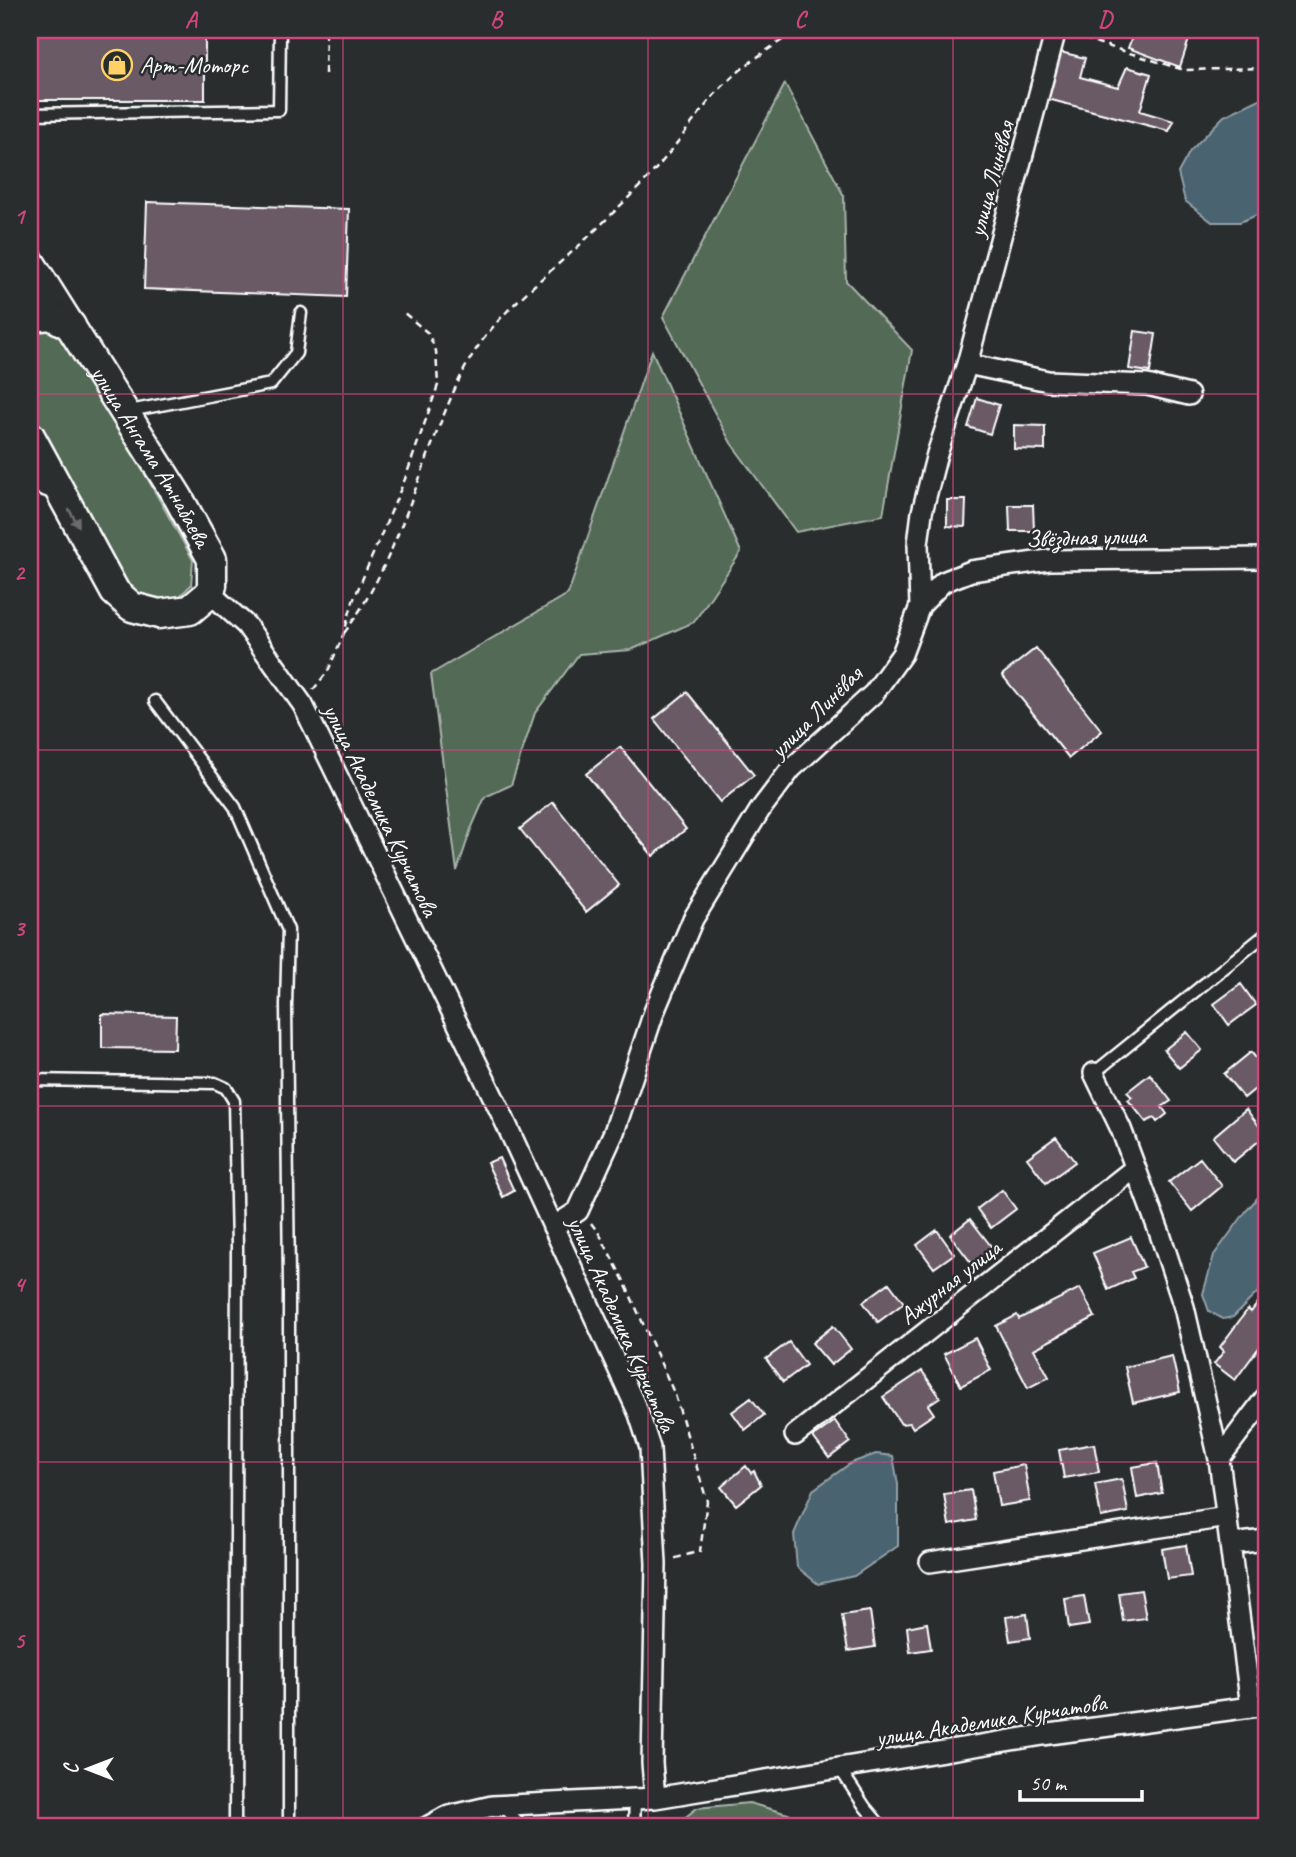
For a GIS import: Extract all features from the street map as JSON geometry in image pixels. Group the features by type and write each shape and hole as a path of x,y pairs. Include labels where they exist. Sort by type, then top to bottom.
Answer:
{"street":[{"name":"улица Линёвая","path":"578,1211 614,1132 654,1012 693,919 760,810 791,769 879,686 902,654 920,606 918,544 922,512 937,454 967,364 1056,30"},
{"name":"улица Ангама Атнабаева","path":"33,278 71,326 178,497 212,559 210,593"},
{"path":"30,317 51,315 71,326"},
{"path":"967,364 1048,381 1147,385 1189,395"},
{"path":"30,436 57,490 115,592 132,607 159,614 190,610 210,593"},
{"path":"30,481 57,490"},
{"name":"Звёздная улица","path":"920,606 943,582 971,571 1049,560 1266,558"},
{"name":"улица Академика Курчатова","path":"210,593 246,625 299,699 496,1102 639,1414 650,1448 656,1564 652,1763 655,1798 1042,1735 1259,1706"},
{"path":"1094,1073 1121,1129 1184,1307 1219,1459 1259,1706"},
{"name":"Ажурная улица","path":"795,1435 1135,1168"},
{"path":"552,1227 578,1211"},
{"path":"1219,1459 1266,1397"},
{"path":"930,1562 1227,1517"},
{"path":"1231,1544 1266,1541"},
{"path":"427,1827 445,1817 502,1805 655,1798"}],"lane":[{"path":"30,114 279,110 280,30"},
{"path":"125,412 271,384 296,353 301,313"},
{"path":"155,701 235,807 288,930 289,1827"},
{"path":"1094,1073 1266,934"},
{"path":"30,1080 215,1083 226,1088 234,1101 237,1247 234,1827"},
{"path":"841,1769 865,1807 882,1827"},
{"path":"634,1827 635,1800"},
{"path":"502,1805 523,1827"}],"path":[{"path":"325,74 326,30"},
{"path":"344,633 360,613 395,539 442,417 467,365 489,331 518,299 643,184 675,148 712,96 744,67 798,30"},
{"path":"1056,30 1184,70 1266,68"},
{"path":"299,699 316,688 328,671 344,633 353,601 405,479 438,385 436,351 428,333 403,312"},
{"path":"578,1211 587,1217 600,1235 670,1382 707,1501 700,1551 656,1564"}],"green space":[{"path":"785,84 844,196 846,281 912,350 883,515 796,532 731,443 663,317"},
{"path":"47,323 68,336 193,560 191,585 178,598 166,604 123,589 30,419 30,324"},
{"path":"652,351 741,552 694,622 631,650 579,654 535,713 511,785 485,797 457,871 431,674 568,594"},
{"path":"749,1803 834,1827 673,1827 697,1808"}],"water":[{"path":"1266,96 1266,211 1240,222 1212,222 1185,201 1178,173 1190,151 1224,116"},
{"path":"1266,1188 1266,1284 1233,1317 1223,1319 1209,1311 1203,1294 1214,1255"},
{"path":"876,1454 893,1456 898,1484 898,1546 854,1576 818,1584 797,1567 794,1534 813,1490 851,1463"}],"building":[{"name":"Арт-Моторс","path":"30,30 205,30 205,100 30,100"},
{"path":"1135,30 1167,38 1170,30 1192,30 1180,67 1128,48"},
{"path":"1056,51 1085,58 1080,77 1118,87 1127,67 1151,74 1140,111 1174,121 1169,131 1044,98"},
{"path":"147,202 349,209 346,297 144,289"},
{"path":"1135,331 1156,334 1150,372 1129,369"},
{"path":"977,398 999,405 990,434 968,427"},
{"path":"1014,425 1045,426 1045,450 1014,449"},
{"path":"947,500 966,500 965,527 947,526"},
{"path":"1009,505 1033,505 1034,531 1010,531"},
{"path":"1036,648 1102,731 1069,758 1002,675"},
{"path":"687,692 754,775 720,802 654,719"},
{"path":"620,747 686,829 653,856 586,774"},
{"path":"553,802 619,885 586,912 520,829"},
{"path":"1241,984 1256,1005 1229,1025 1214,1004"},
{"path":"102,1014 176,1016 175,1049 102,1048"},
{"path":"1187,1032 1202,1050 1179,1068 1164,1050"},
{"path":"1251,1052 1266,1070 1266,1080 1244,1098 1224,1074"},
{"path":"1150,1074 1171,1101 1162,1107 1167,1114 1157,1122 1154,1118 1146,1122 1128,1100 1132,1097 1127,1092"},
{"path":"1246,1109 1266,1135 1233,1162 1213,1137"},
{"path":"1056,1137 1075,1162 1046,1183 1027,1158"},
{"path":"499,1158 514,1191 503,1197 487,1163"},
{"path":"1200,1158 1222,1186 1192,1211 1169,1182"},
{"path":"1002,1190 1016,1209 991,1228 977,1209"},
{"path":"970,1219 994,1250 973,1265 950,1235"},
{"path":"937,1230 954,1254 934,1268 917,1245"},
{"path":"1131,1237 1144,1267 1131,1272 1134,1278 1108,1290 1093,1253"},
{"path":"889,1283 904,1303 878,1322 863,1302"},
{"path":"1080,1288 1095,1317 1034,1349 1049,1377 1028,1388 996,1326 1017,1315 1019,1319"},
{"path":"1266,1292 1266,1338 1235,1380 1214,1364 1224,1351 1220,1347 1248,1309 1251,1312"},
{"path":"833,1326 851,1349 831,1365 812,1343"},
{"path":"975,1338 991,1370 961,1386 944,1354"},
{"path":"789,1342 806,1365 783,1382 766,1359"},
{"path":"1172,1356 1180,1392 1133,1403 1125,1367"},
{"path":"922,1371 940,1397 928,1405 934,1414 913,1428 910,1423 901,1424 883,1397"},
{"path":"751,1398 764,1415 745,1430 732,1412"},
{"path":"835,1421 850,1442 829,1458 813,1437"},
{"path":"1094,1444 1099,1472 1064,1478 1059,1450"},
{"path":"1157,1463 1162,1493 1137,1498 1132,1467"},
{"path":"1024,1465 1030,1501 999,1506 993,1471"},
{"path":"746,1466 751,1473 754,1471 761,1485 736,1505 721,1487"},
{"path":"1122,1479 1128,1512 1101,1517 1095,1484"},
{"path":"971,1490 976,1520 949,1525 944,1494"},
{"path":"1186,1545 1191,1576 1167,1579 1162,1549"},
{"path":"1141,1590 1146,1618 1123,1621 1119,1593"},
{"path":"1084,1596 1089,1625 1069,1628 1065,1599"},
{"path":"870,1611 875,1647 848,1651 842,1615"},
{"path":"1027,1614 1030,1638 1010,1641 1006,1617"},
{"path":"927,1623 931,1649 910,1652 907,1627"}],"place":[{"name":"Арт-Моторс","path":"117,65"}]}
